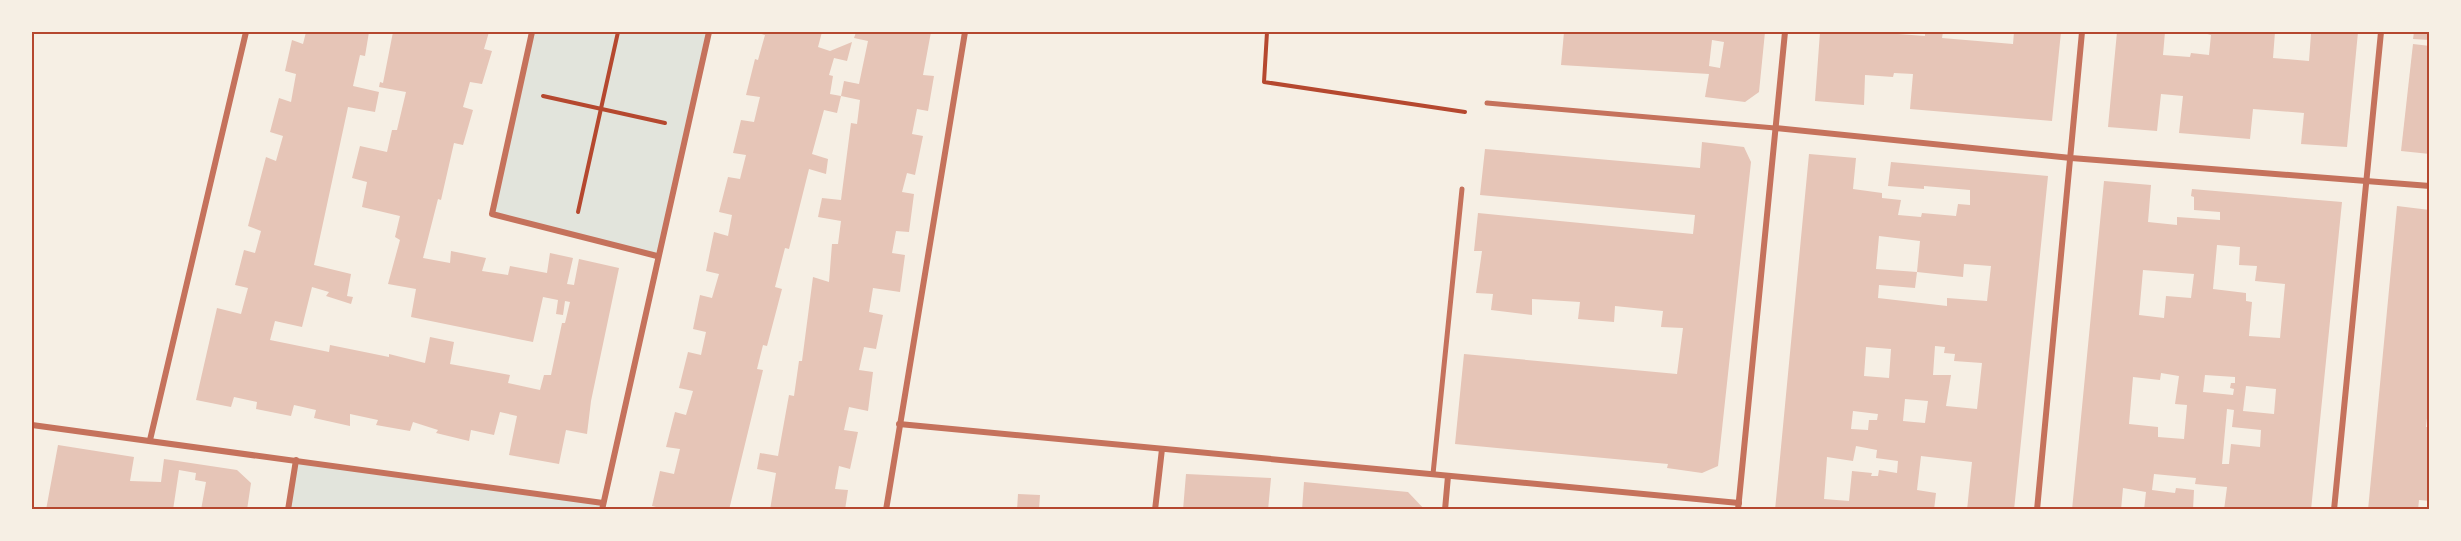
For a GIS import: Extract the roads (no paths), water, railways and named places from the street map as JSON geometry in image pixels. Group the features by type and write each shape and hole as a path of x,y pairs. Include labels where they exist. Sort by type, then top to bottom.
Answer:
{"street":[{"path":"150,440 246,32"},
{"path":"532,32 492,214 657,256"},
{"path":"32,425 296,460 602,506 709,32"},
{"path":"886,510 965,32"},
{"path":"899,424 1433,474 1739,506 1785,32"},
{"path":"2037,510 2082,32"},
{"path":"2334,510 2381,32"},
{"path":"1487,103 1776,128 2071,158 2430,186"},
{"path":"1433,474 1462,189"},
{"path":"1155,510 1162,449"},
{"path":"288,510 296,460"},
{"path":"1445,510 1448,476"}]}
